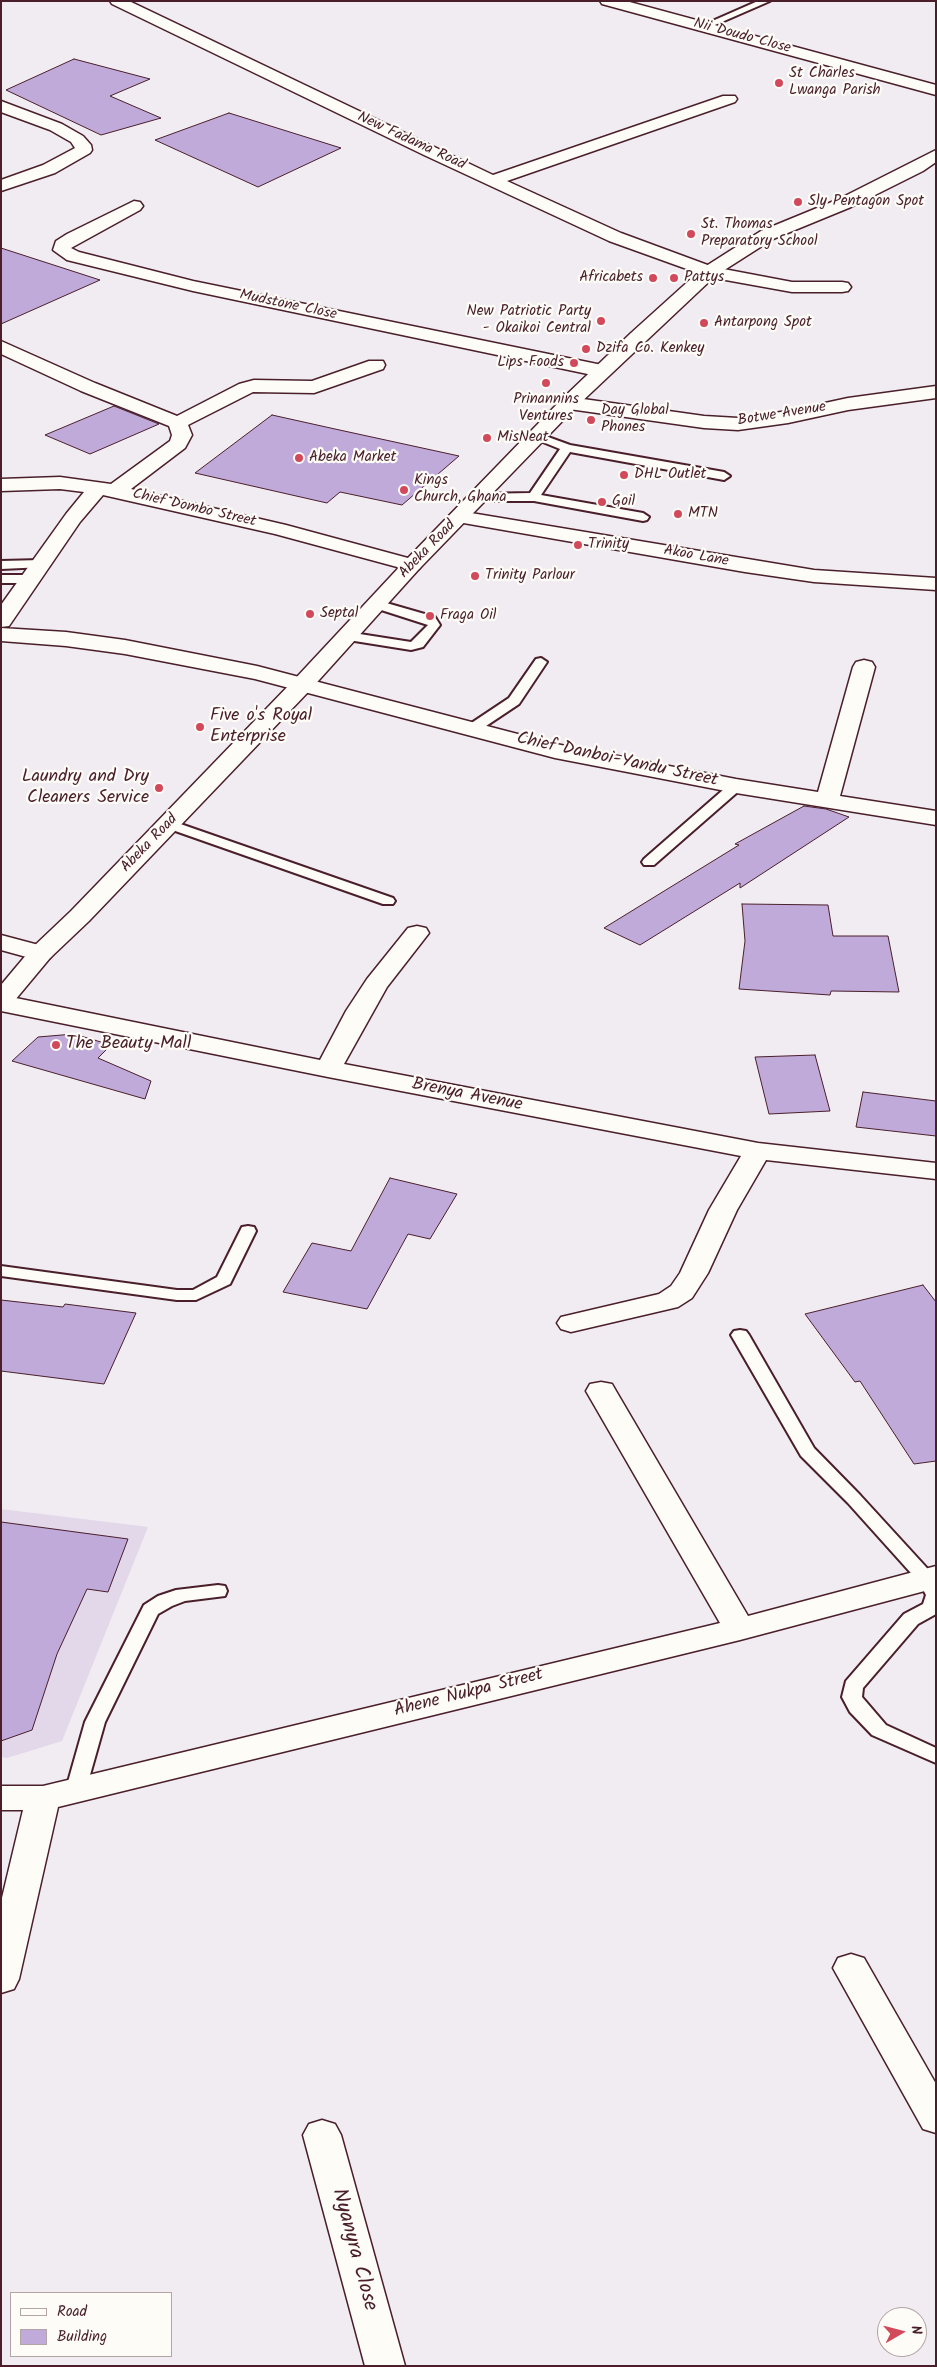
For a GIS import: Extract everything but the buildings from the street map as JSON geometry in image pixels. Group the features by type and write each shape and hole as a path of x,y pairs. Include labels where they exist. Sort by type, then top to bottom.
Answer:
{"street":[{"name":"New Fadama Road","path":"117,1 492,181 615,237 710,272 792,287 842,287"},
{"name":"Nii Doudo Close","path":"607,1 936,90"},
{"path":"492,181 729,99"},
{"path":"1,106 56,127 77,139 83,144 84,150 49,169 1,186"},
{"name":"Abeka Road","path":"1,1002 41,953 80,916 169,824 302,685 412,565 569,403 710,272 767,235 845,202 917,167 936,155"},
{"name":"Mudstone Close","path":"134,206 73,238 62,245 62,250 73,256 194,286 602,371"},
{"path":"1,347 88,387 178,422 246,388 254,386 314,386 376,365"},
{"name":"Botwe Avenue","path":"569,403 704,422 738,424 788,417 848,404 936,392"},
{"name":"Chief Dombo Street","path":"106,490 178,444 182,435 178,422"},
{"path":"1,485 60,483 106,490"},
{"path":"4,634 35,571 73,518 106,490"},
{"name":"Chief Dombo Street","path":"106,490 279,529 412,565"},
{"name":"Akoo Lane","path":"459,517 814,576 936,584"},
{"name":"Chief Danboi-Yandu Street","path":"4,634 125,647 248,671 555,751 736,786 936,818"},
{"path":"827,800 864,667"},
{"path":"328,1069 359,1011 376,984 417,933"},
{"path":"1,942 41,953"},
{"name":"Brenya Avenue","path":"1,1002 328,1069 758,1151 936,1171"},
{"path":"571,1323 668,1301 682,1292 694,1273 724,1210 758,1151"},
{"path":"601,1391 740,1628"},
{"name":"Ahene Nukpa Street","path":"1,1798 44,1798 740,1628 932,1578"},
{"path":"1,1979 44,1798"},
{"path":"851,1968 936,2118"},
{"name":"Nyanyra Close","path":"322,2135 385,2366"}],"lane":[{"path":"704,26 766,1"},
{"path":"537,436 567,448 724,476"},
{"path":"534,497 567,448"},
{"path":"477,498 534,497 643,517"},
{"path":"1,565 35,571"},
{"path":"1,579 35,571"},
{"path":"347,636 411,646 418,644 434,625 434,622 431,620 376,604"},
{"path":"472,729 514,701 541,662"},
{"path":"649,862 736,786"},
{"path":"169,824 388,901"},
{"path":"1,1272 178,1295 196,1295 224,1280 248,1231"},
{"path":"740,1335 806,1452 932,1578 935,1595 932,1608 911,1619 853,1686 852,1697 857,1707 879,1730 936,1756"},
{"path":"76,1789 95,1722 151,1610 165,1601 183,1594 218,1591"}],"shaded area":[{"path":"1,1509 148,1527 62,1741 7,1758 1,1757"}],"place":[{"name":"St Charles Lwanga Parish","path":"779,83"},
{"name":"Sly Pentagon Spot","path":"798,202"},
{"name":"St. Thomas Preparatory School","path":"691,234"},
{"name":"Africabets","path":"653,278"},
{"name":"Pattys","path":"674,278"},
{"name":"New Patriotic Party - Okaikoi Central","path":"601,321"},
{"name":"Antarpong Spot","path":"704,323"},
{"name":"Dzifa Co. Kenkey","path":"586,349"},
{"name":"Lips Foods","path":"574,363"},
{"name":"Prinannins Ventures","path":"546,383"},
{"name":"Day Global Phones","path":"591,420"},
{"name":"MisNeat","path":"487,438"},
{"name":"Abeka Market","path":"299,458"},
{"name":"DHL Outlet","path":"624,475"},
{"name":"Kings Church, Ghana","path":"404,490"},
{"name":"Goil","path":"602,502"},
{"name":"MTN","path":"678,514"},
{"name":"Trinity","path":"578,545"},
{"name":"Trinity Parlour","path":"475,576"},
{"name":"Septal","path":"310,614"},
{"name":"Fraga Oil","path":"430,616"},
{"name":"Five o's Royal Enterprise","path":"200,727"},
{"name":"Laundry and Dry Cleaners Service","path":"159,788"},
{"name":"The Beauty Mall","path":"56,1045"}]}
